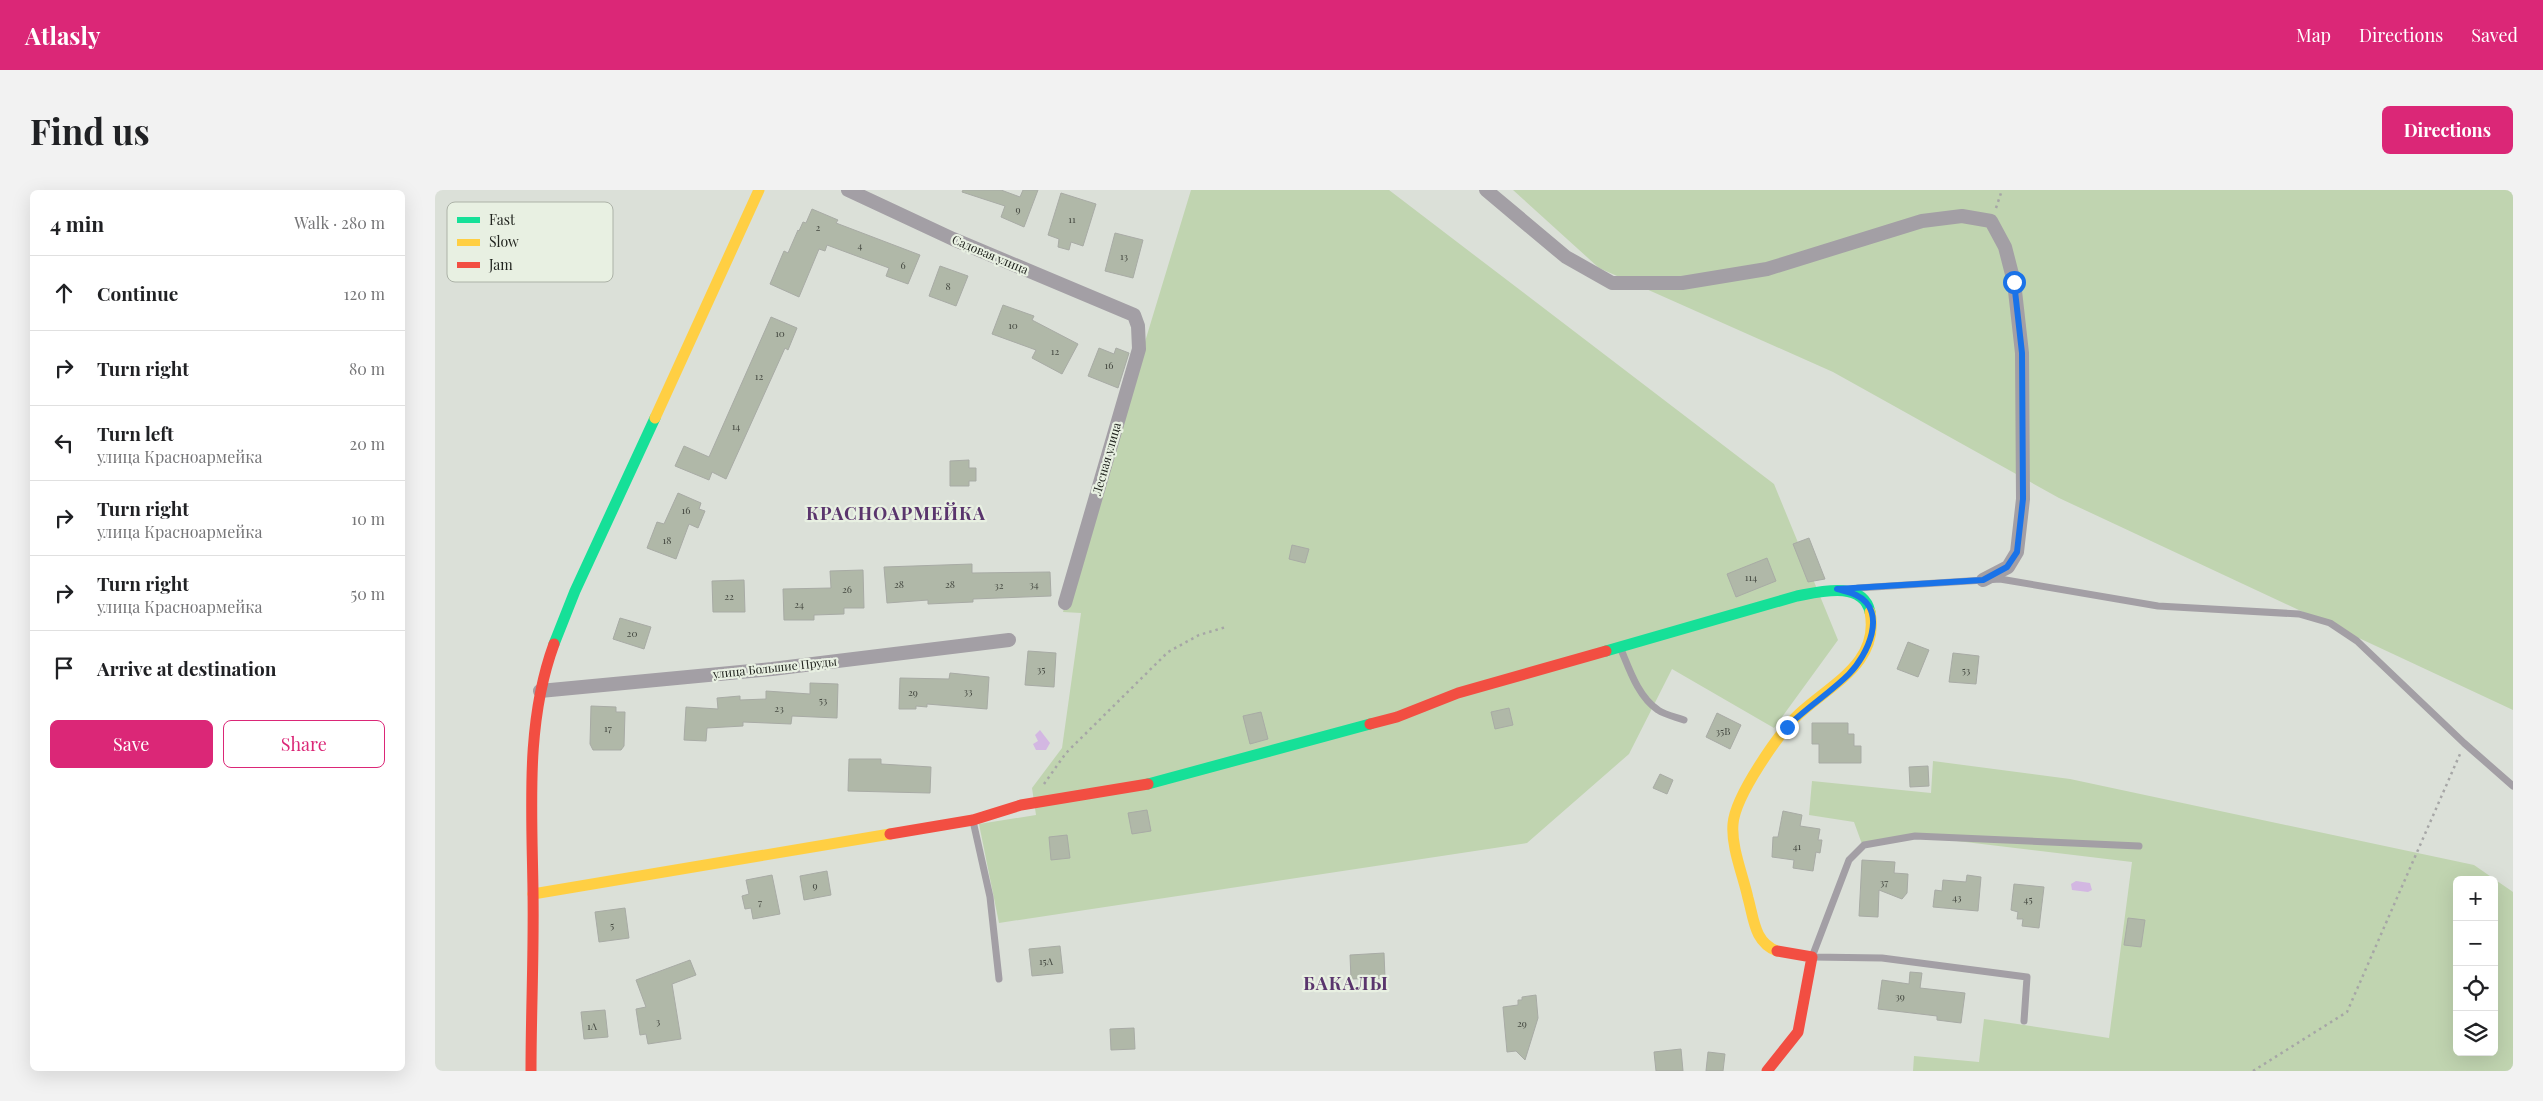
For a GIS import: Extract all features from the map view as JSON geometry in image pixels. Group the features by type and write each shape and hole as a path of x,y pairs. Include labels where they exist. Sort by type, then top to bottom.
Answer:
{"street":[{"path":"531,1071 533,894 531,812 536,724 540,691 550,656 575,591 759,190"},
{"name":"Садовая улица","path":"848,190 953,239 1134,315"},
{"path":"1486,190 1566,257 1612,283 1682,283 1767,269 1922,221 1962,216 1991,221 2005,247 2014,282 2022,353 2023,499 2017,552 2007,567 1983,580"},
{"name":"Лесная улица","path":"1065,602 1139,349 1138,326 1134,315"},
{"path":"533,894 973,820 1021,805 1143,784 1397,717 1458,693 1797,596 1837,589 1857,595 1868,606 1873,620 1872,638 1849,674 1805,709 1787,727 1741,800 1732,824 1757,934 1770,948 1793,957 1813,957 1798,1032 1767,1071"},
{"name":"улица Большие Пруды","path":"540,691 772,669 1009,640"}],"lane":[{"path":"1837,589 2000,579 2158,606 2299,614 2330,623 2357,641 2464,743 2513,786"},
{"path":"1620,647 1633,678 1645,698 1658,710 1684,720"},
{"path":"973,820 993,916 999,979"},
{"path":"2024,1020 2027,977 1882,958 1813,957 1849,860 1864,845 1915,836 2139,846"}],"path":[{"path":"1991,221 2002,190"},
{"path":"1021,805 1039,791 1066,753 1168,652 1199,635 1226,628"},
{"path":"2253,1071 2347,1012 2464,743"}],"green space":[{"path":"1191,190 1389,190 1774,484 1838,640 1774,728 1672,669 1629,754 1527,843 999,923 979,824 1036,815 1032,788 1062,748 1081,613 1063,612"},
{"path":"1513,190 2513,190 2513,710 2059,498 1833,372 1599,268"},
{"path":"1933,761 2070,779 2474,865 2490,876 2453,876 2453,1056 2498,1056 2498,882 2513,892 2513,1071 1913,1071 1914,1056 1979,1062 1984,1019 2109,1038 2132,862 1915,836 1862,844 1854,822 1809,815 1812,781 1931,793"}],"shaded area":[{"path":"1040,730 1050,743 1046,750 1036,750 1033,744 1038,741 1035,735"},
{"path":"2076,881 2090,883 2092,890 2088,892 2072,890 2071,884"}],"building":[{"path":"963,190 1001,190 1020,197 1023,190 1038,190 1024,227 1001,217 1005,206 962,192"},
{"path":"1061,193 1096,204 1083,246 1071,242 1069,250 1058,247 1059,239 1048,235"},
{"path":"812,209 838,220 836,223 920,255 908,284 886,276 889,268 827,245 825,251 819,249 799,297 770,284 784,251 788,253 798,230 803,222 806,223"},
{"path":"1115,233 1143,240 1133,278 1105,271"},
{"path":"940,266 968,276 956,306 929,296"},
{"path":"1003,305 1034,316 1032,320 1078,344 1062,374 1032,358 1036,350 992,334"},
{"path":"771,317 797,328 788,350 785,348 726,479 712,472 709,480 675,466 684,446 709,457"},
{"path":"1099,348 1114,354 1116,348 1129,353 1118,388 1088,376"},
{"path":"969,460 969,468 976,468 976,481 969,481 969,486 950,486 950,461"},
{"path":"678,493 701,503 699,509 705,511 698,528 689,524 676,559 647,548 657,522 664,524"},
{"path":"1809,538 1825,579 1808,582 1793,544"},
{"path":"1292,545 1309,549 1305,563 1289,559"},
{"path":"1767,558 1776,581 1736,597 1727,574"},
{"path":"972,564 972,573 1050,572 1051,596 973,599 973,602 928,604 928,600 887,603 884,567"},
{"path":"863,570 864,608 844,608 844,614 814,615 814,620 784,620 783,589 831,588 830,571"},
{"path":"744,580 745,612 713,612 712,581"},
{"path":"620,618 651,627 644,649 613,639"},
{"path":"1908,642 1929,650 1918,677 1897,669"},
{"path":"1028,651 1056,653 1054,687 1025,685"},
{"path":"1953,653 1979,656 1976,684 1949,682"},
{"path":"950,673 989,677 987,709 927,704 927,707 916,706 916,709 899,709 900,678 949,679"},
{"path":"810,683 838,684 837,718 792,716 791,724 743,722 743,726 707,728 706,741 684,740 686,707 718,709 717,698 740,696 740,700 766,699 766,691 810,694"},
{"path":"591,706 616,707 616,712 625,712 624,746 621,750 593,750 590,744"},
{"path":"1509,708 1513,725 1495,729 1491,712"},
{"path":"1261,712 1268,739 1250,744 1243,716"},
{"path":"1717,713 1741,725 1730,749 1706,737"},
{"path":"1812,723 1848,723 1848,734 1854,734 1854,746 1861,746 1861,763 1819,763 1819,744 1812,744"},
{"path":"849,759 881,759 881,764 931,767 930,793 848,791"},
{"path":"1928,766 1929,786 1910,787 1909,767"},
{"path":"1660,774 1673,780 1667,794 1653,788"},
{"path":"1147,810 1151,831 1132,834 1128,813"},
{"path":"1783,811 1802,815 1800,826 1820,829 1818,840 1822,840 1820,853 1816,852 1813,871 1793,868 1794,860 1772,857 1773,837 1778,837"},
{"path":"1067,835 1070,858 1051,860 1049,837"},
{"path":"1862,860 1895,862 1894,873 1908,874 1907,893 1902,899 1879,890 1878,917 1859,916"},
{"path":"827,871 831,895 804,900 800,876"},
{"path":"772,875 780,914 753,919 751,908 745,909 742,896 749,894 746,880"},
{"path":"1967,875 1981,877 1978,911 1933,907 1935,890 1942,891 1943,880 1966,882"},
{"path":"2014,884 2044,887 2039,928 2022,926 2023,919 2017,919 2018,912 2011,910"},
{"path":"625,908 629,938 599,942 595,912"},
{"path":"2128,918 2145,920 2141,947 2124,945"},
{"path":"1060,946 1063,973 1032,976 1029,949"},
{"path":"1384,953 1385,978 1351,979 1350,955"},
{"path":"690,960 696,975 672,984 681,1039 648,1044 646,1034 640,1035 636,1009 646,1007 636,980"},
{"path":"1910,972 1922,973 1920,988 1965,993 1961,1023 1937,1020 1937,1016 1878,1009 1882,980 1909,984"},
{"path":"1536,995 1538,1018 1525,1060 1516,1051 1507,1052 1503,1007 1518,1005 1518,1000 1522,1000 1522,997"},
{"path":"605,1010 608,1037 584,1039 581,1012"},
{"path":"1134,1028 1135,1049 1111,1050 1110,1029"},
{"path":"1681,1049 1683,1071 1656,1071 1654,1052"},
{"path":"1708,1052 1725,1054 1723,1071 1706,1071"}],"traffic: fast":[{"path":"554,644 575,591 655,418"},
{"path":"1606,651 1797,596 1817,592 1839,591 1859,595 1866,602 1870,612"},
{"path":"1148,784 1370,724"}],"traffic: slow":[{"path":"655,418 759,190"},
{"path":"1777,951 1764,942 1756,929 1734,842 1733,824 1736,812 1749,782 1781,735 1799,714 1838,682 1860,659 1868,645 1871,630 1870,612"},
{"path":"533,894 890,834"}],"traffic: jam":[{"path":"531,1071 533,937 532,766 538,704 554,644"},
{"path":"1370,724 1397,717 1458,693 1606,651"},
{"path":"890,834 973,820 1021,805 1148,784"},
{"path":"1767,1071 1798,1032 1812,957 1777,951"}],"district":[{"name":"КРАСНОАРМЕЙКА","path":"896,514"},
{"name":"БАКАЛЫ","path":"1346,984"}],"route":[{"path":"1787,727 1805,709 1849,674 1862,657 1872,638 1873,620 1868,606 1857,595 1837,589 1983,580 2007,567 2017,552 2023,499 2022,353 2014,282"}]}
